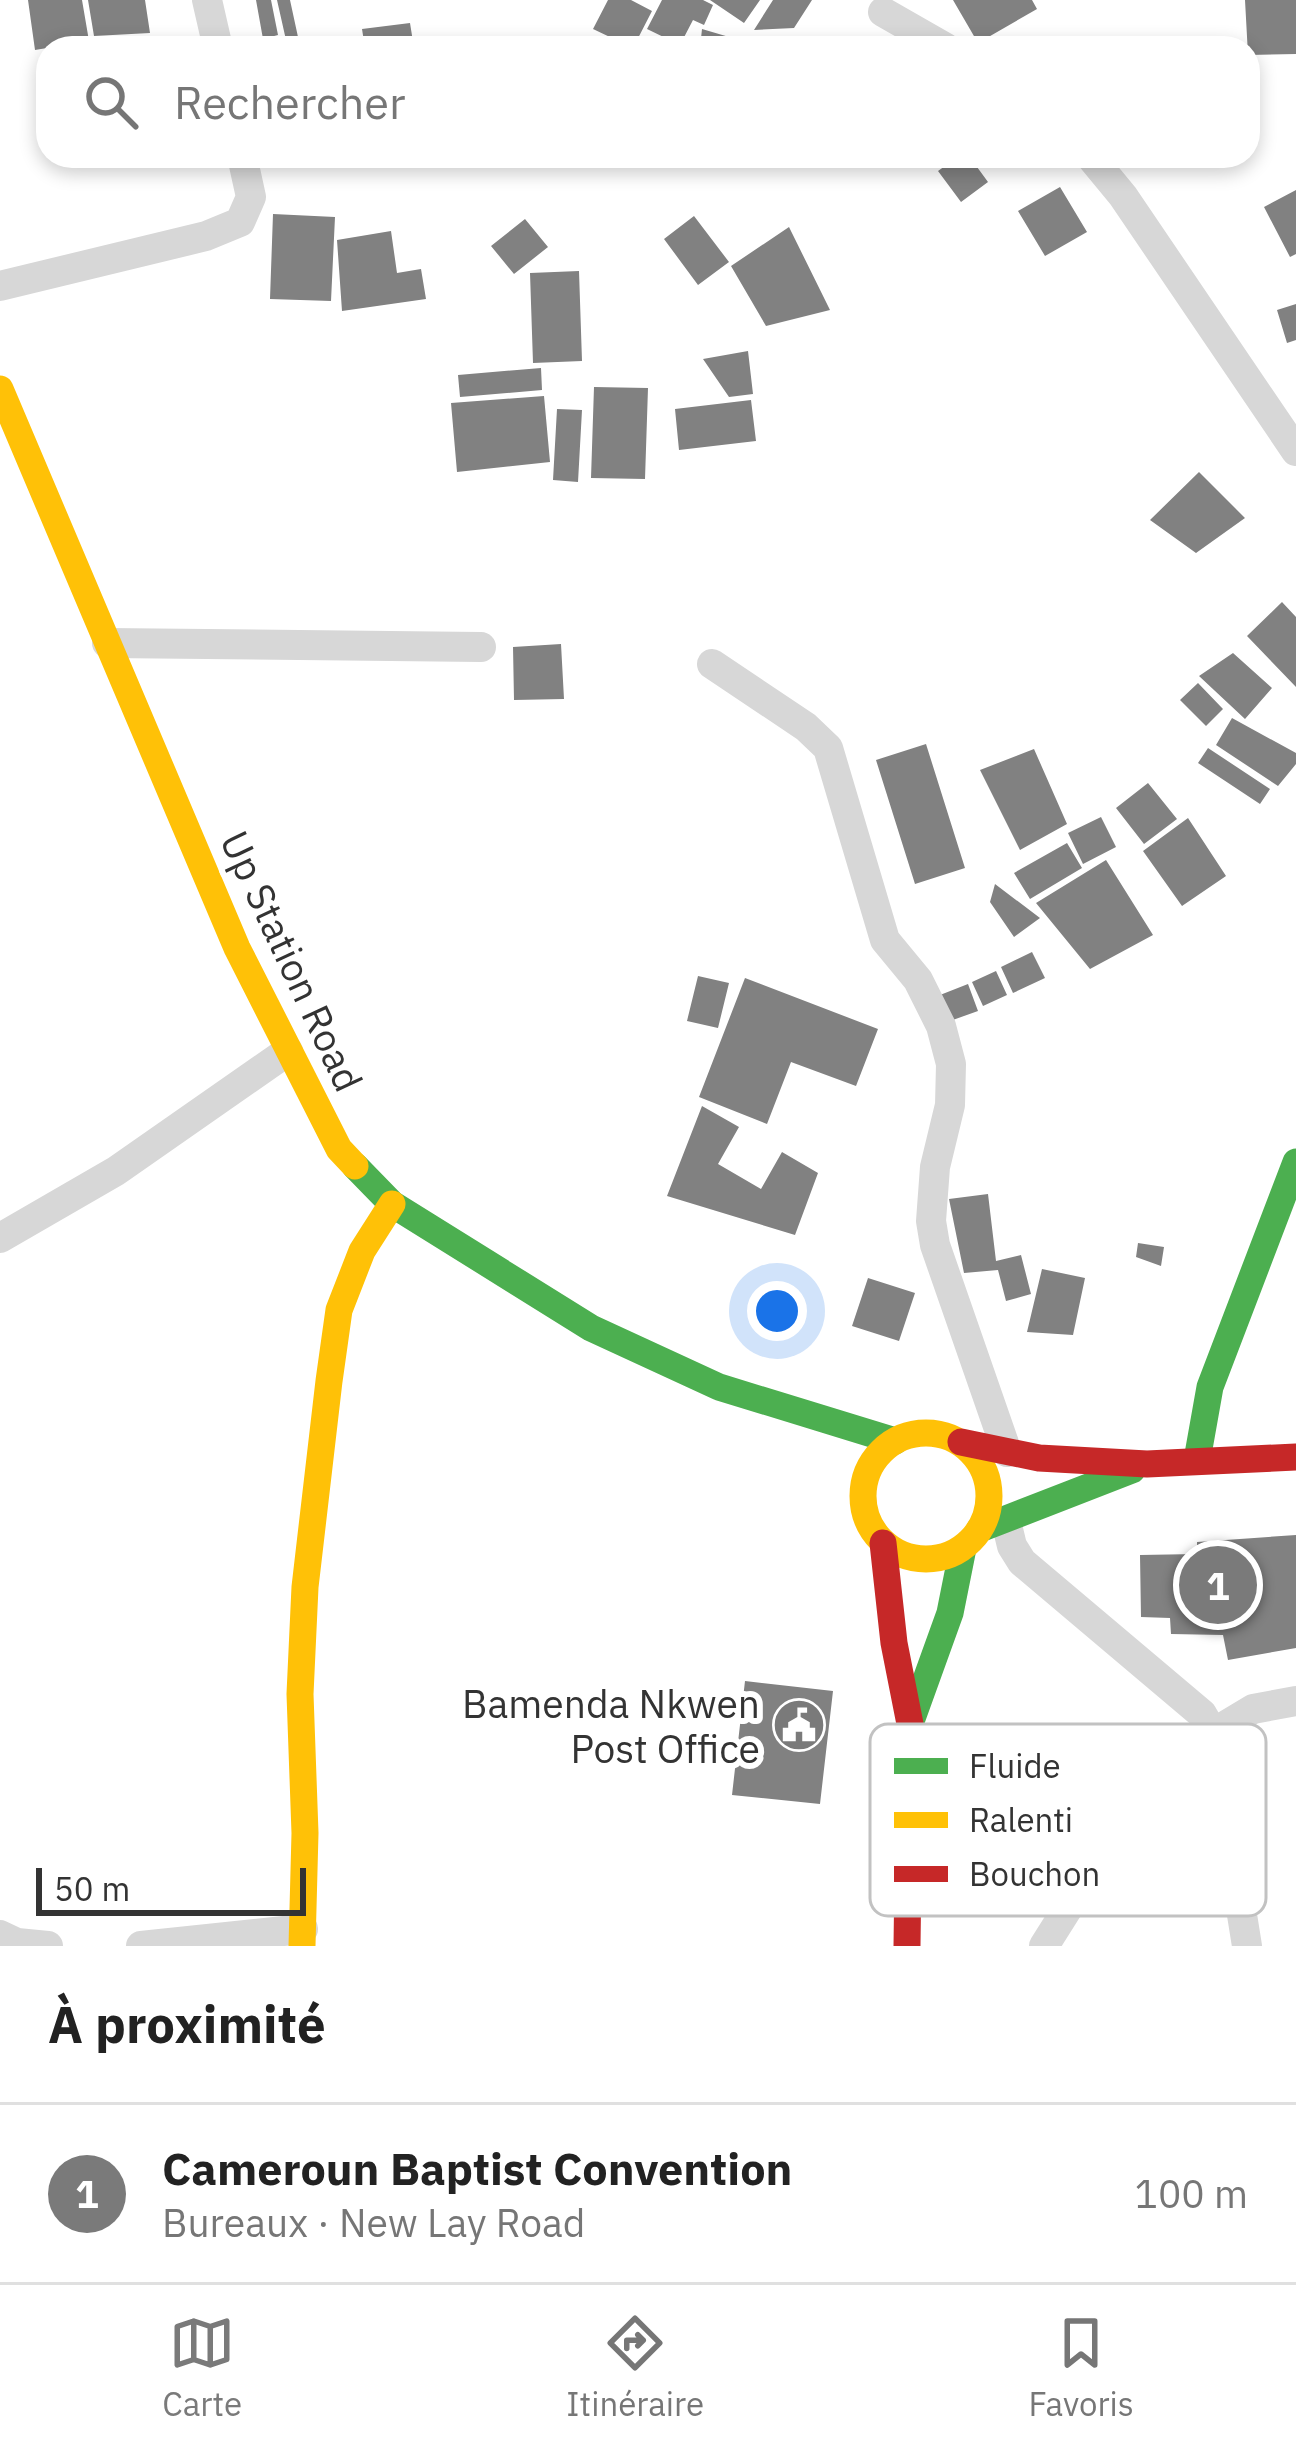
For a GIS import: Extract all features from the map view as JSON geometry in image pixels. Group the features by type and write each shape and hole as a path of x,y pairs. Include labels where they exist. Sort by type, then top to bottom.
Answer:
{"main road":[{"name":"Up Station Road","path":"0,389 237,948 339,1149 392,1204 591,1328 718,1388"},
{"path":"1197,1460 1210,1387 1296,1162"},
{"path":"303,1938 300,1694 305,1587 329,1382 339,1310 362,1251 392,1204"},
{"path":"718,1388 790,1438"},
{"path":"718,1388 895,1441"},
{"path":"910,1724 878,1536 863,1505 865,1480 876,1457 895,1441 916,1433 939,1434 1040,1458 1147,1464 1296,1457"},
{"path":"910,1724 990,1507 989,1482 979,1459 961,1442"},
{"path":"831,1472 878,1536 913,1558 939,1558 983,1533 1147,1464"},
{"path":"907,1916 907,1946"}],"street":[{"path":"207,0 215,36"},
{"path":"883,12 925,36"},
{"path":"0,286 206,236 240,221 251,196 245,168"},
{"path":"1100,168 1296,452"},
{"path":"107,643 481,646"},
{"path":"712,664 806,727 828,748 885,940 917,980 941,1026 951,1064 950,1105 934,1167 931,1221 935,1245 1007,1451"},
{"path":"0,1238 116,1171 288,1051"},
{"path":"983,1533 1012,1546 1053,1593 1202,1714 1208,1724"},
{"path":"1228,1724 1253,1709 1296,1701"},
{"path":"1044,1946 1062,1916"},
{"path":"1242,1916 1247,1946"},
{"path":"0,1935 17,1943 48,1946"},
{"path":"141,1946 303,1938"}],"building":[{"path":"28,0 82,0 88,36 36,36 35,50"},
{"path":"88,0 145,0 150,33 94,36"},
{"path":"256,0 271,0 278,35 262,36"},
{"path":"277,0 290,0 298,36 285,36"},
{"path":"608,0 631,0 652,11 639,36 608,36 593,29"},
{"path":"662,0 703,0 713,5 704,25 693,20 685,36 661,36 647,29"},
{"path":"710,0 760,0 744,23"},
{"path":"773,0 812,0 794,28 754,30"},
{"path":"953,0 1032,0 1037,9 990,36 974,36"},
{"path":"1245,0 1296,0 1296,54 1260,55 1260,36 1247,36"},
{"path":"410,23 412,36 363,36 362,29"},
{"path":"978,168 988,182 961,202 938,171"},
{"path":"1060,187 1087,232 1045,256 1018,211"},
{"path":"1296,190 1296,254 1290,257 1264,207"},
{"path":"273,214 335,217 331,301 270,299"},
{"path":"694,216 729,262 698,285 664,239"},
{"path":"525,219 548,247 514,274 491,246"},
{"path":"789,227 830,310 766,326 731,266"},
{"path":"391,231 397,273 421,269 426,299 342,311 337,240"},
{"path":"579,271 582,361 533,363 530,273"},
{"path":"1296,304 1296,340 1287,343 1277,310"},
{"path":"748,351 753,394 729,397 703,359"},
{"path":"541,368 542,390 460,397 458,375"},
{"path":"594,387 648,388 645,479 591,478"},
{"path":"544,396 550,462 457,472 451,403"},
{"path":"751,400 756,441 679,450 675,409"},
{"path":"557,409 582,410 578,482 553,480"},
{"path":"1199,472 1245,518 1196,553 1150,520"},
{"path":"1282,602 1296,617 1296,687 1247,636"},
{"path":"561,644 564,699 514,700 513,647"},
{"path":"1233,653 1272,688 1245,719 1199,676"},
{"path":"1198,683 1223,709 1206,726 1180,700"},
{"path":"1232,718 1296,753 1296,764 1278,786 1216,745"},
{"path":"926,744 965,868 915,884 876,760"},
{"path":"1208,748 1270,789 1260,804 1198,763"},
{"path":"1034,749 1067,824 1020,850 980,770"},
{"path":"1148,783 1177,819 1144,844 1116,808"},
{"path":"1101,817 1116,847 1083,864 1068,833"},
{"path":"1188,818 1226,876 1182,906 1143,851"},
{"path":"1067,843 1082,868 1030,899 1014,873"},
{"path":"1106,860 1153,935 1090,969 1036,903"},
{"path":"995,884 1040,918 1014,937 990,902"},
{"path":"1032,952 1045,978 1013,993 1001,967"},
{"path":"996,971 1007,995 983,1006 972,982"},
{"path":"698,976 729,983 718,1028 687,1021"},
{"path":"745,978 878,1029 856,1086 791,1062 767,1124 699,1097"},
{"path":"968,984 978,1011 950,1021 940,995"},
{"path":"702,1106 739,1127 718,1164 761,1189 782,1152 818,1173 795,1235 667,1196"},
{"path":"988,1194 996,1261 1021,1255 1031,1294 1006,1301 998,1270 964,1273 949,1199"},
{"path":"1138,1243 1164,1247 1161,1266 1136,1257"},
{"path":"1042,1269 1085,1278 1073,1335 1027,1332"},
{"path":"868,1278 915,1293 899,1341 852,1326"},
{"path":"1296,1535 1296,1648 1228,1660 1223,1635 1171,1634 1170,1618 1141,1617 1140,1555 1197,1554 1197,1542"},
{"path":"745,1681 833,1691 820,1804 732,1795"}],"traffic: fast":[{"path":"1197,1460 1210,1387 1296,1162"},
{"path":"355,1166 392,1204 591,1328 719,1387 895,1441"},
{"path":"980,1529 1132,1470"},
{"path":"910,1724 950,1613 963,1548"}],"traffic: slow":[{"path":"0,389 237,948 339,1149 355,1166"},
{"path":"302,1946 305,1833 300,1694 305,1587 329,1381 339,1310 362,1251 392,1204"},
{"path":"926,1433 950,1438 971,1451 984,1472 989,1496 984,1520 971,1541 950,1554 926,1559 902,1554 881,1541 868,1520 863,1496 868,1472 881,1451 902,1438 926,1433"}],"traffic: jam":[{"path":"961,1442 1039,1458 1147,1464 1296,1457"},
{"path":"883,1543 894,1643 910,1724"},
{"path":"907,1916 907,1946"}],"place":[{"name":"Cameroun Baptist Convention","path":"1218,1585"},
{"name":"Bamenda Nkwen Post Office","path":"799,1725"}]}
